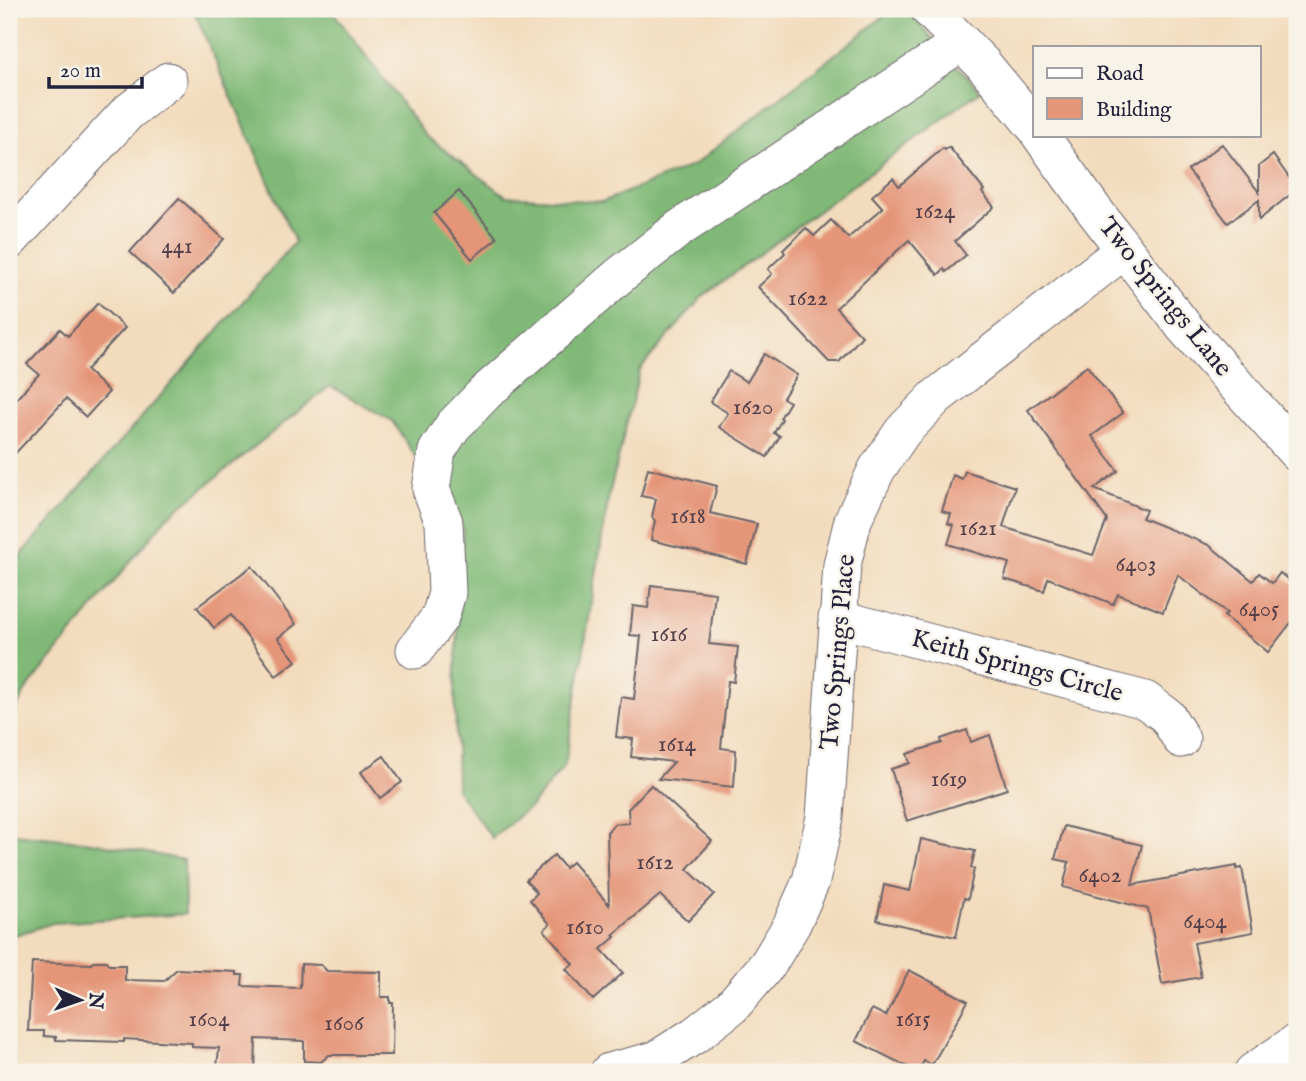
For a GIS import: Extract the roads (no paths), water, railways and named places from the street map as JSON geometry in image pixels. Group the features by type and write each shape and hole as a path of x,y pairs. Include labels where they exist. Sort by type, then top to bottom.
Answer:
{"street":[{"path":"929,9 984,64 1033,125"},
{"path":"415,650 440,617 447,593 444,522 431,489 437,450 453,426 486,392 620,275 680,229 962,42"},
{"path":"9,241 127,113 168,81"},
{"name":"Two Springs Lane","path":"1041,136 1185,328 1297,453"},
{"name":"Two Springs Place","path":"610,1072 656,1060 732,1006 768,964 792,924 811,881 823,836 842,565 853,520 877,469 903,431 936,397 1124,250"},
{"name":"Keith Springs Circle","path":"837,618 1145,700 1167,716 1181,739"},
{"path":"1253,1072 1297,1042"}]}
